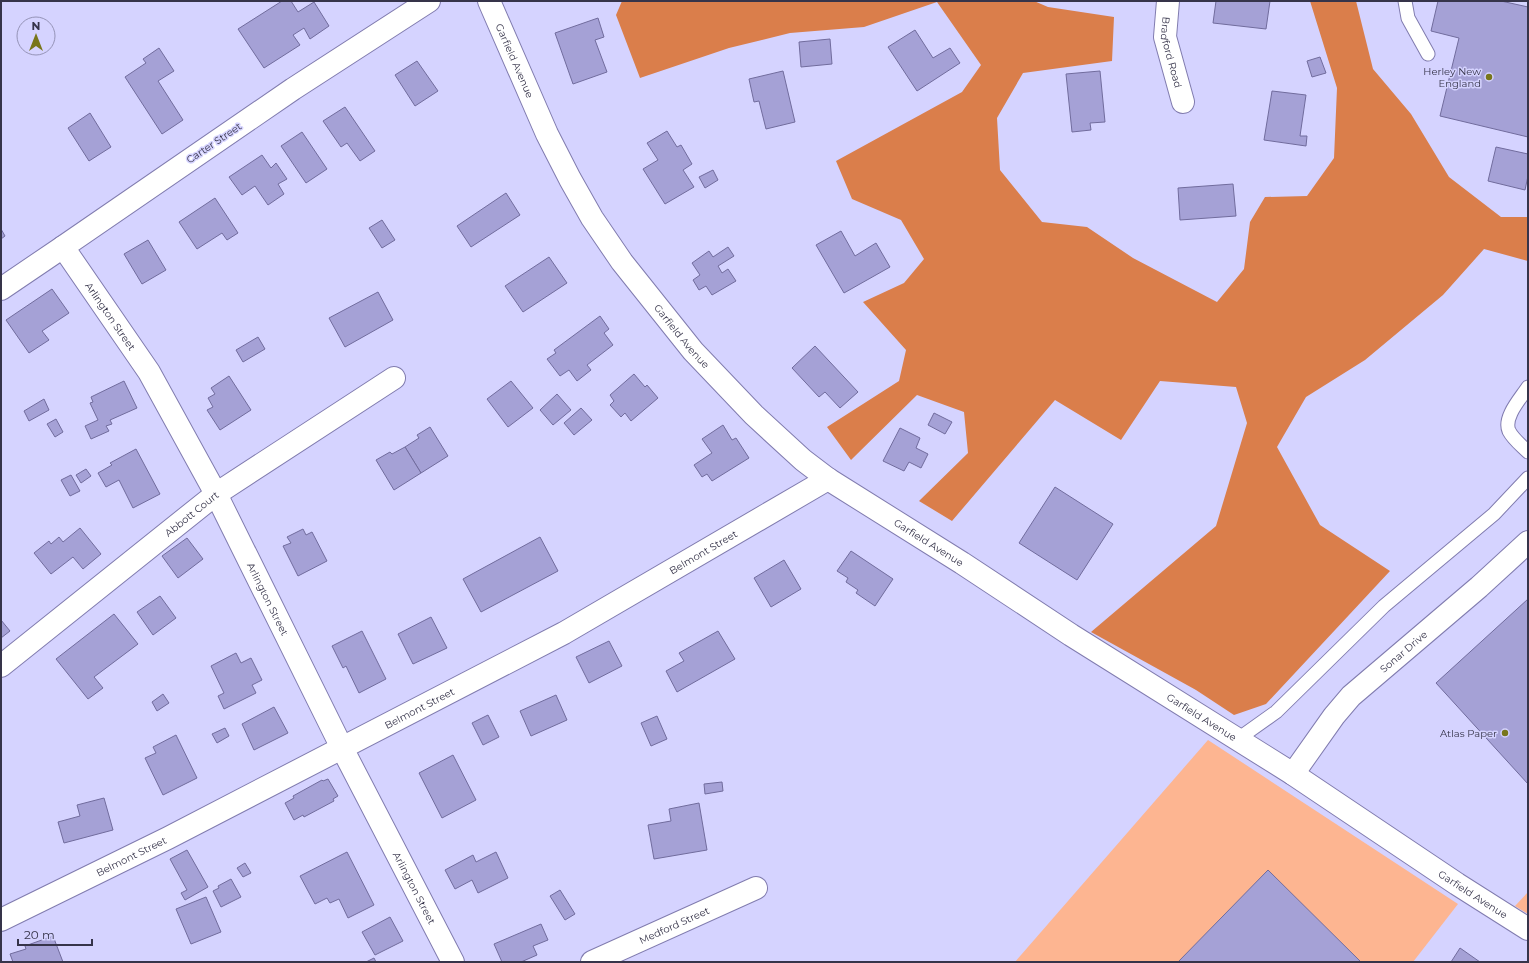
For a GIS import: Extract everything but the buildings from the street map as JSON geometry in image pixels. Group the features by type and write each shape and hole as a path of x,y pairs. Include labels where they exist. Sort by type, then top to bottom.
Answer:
{"street":[{"name":"Carter Street","path":"1,289 293,89 429,1"},
{"name":"Garfield Avenue","path":"490,1 552,144 592,218 622,262 693,351 786,445 828,479 1294,774 1457,884 1528,929"},
{"name":"Bradford Road","path":"1168,1 1165,37 1183,102"},
{"name":"Arlington Street","path":"63,247 149,372 216,494 342,748 453,962"},
{"name":"Abbott Court","path":"1,666 216,494 394,378"},
{"name":"Belmont Street","path":"1,920 168,838 564,633 828,479"},
{"name":"Sonar Drive","path":"1294,774 1334,716 1351,696 1479,587 1528,542"},
{"name":"Medford Street","path":"592,962 756,888"}],"lane":[{"path":"1405,1 1408,18 1428,54"},
{"path":"1528,387 1511,414 1508,424 1511,434 1528,452"},
{"path":"1238,739 1276,712 1378,611 1494,514 1528,478"}],"shaded area":[{"path":"622,1 1034,1 1048,7 1114,17 1112,61 1023,73 997,118 1000,170 1042,222 1087,227 1133,258 1217,302 1244,269 1250,222 1265,197 1307,196 1334,158 1337,88 1310,1 1356,1 1373,69 1411,114 1449,177 1501,217 1528,217 1528,261 1484,249 1443,295 1365,360 1306,397 1277,447 1320,525 1390,571 1266,704 1234,715 1196,690 1091,632 1216,526 1247,423 1236,387 1160,381 1121,440 1055,400 952,521 919,501 968,453 964,412 917,395 851,460 827,427 899,381 906,350 863,302 904,283 924,259 901,220 852,199 836,161 962,92 981,65 937,2 864,27 790,33 729,48 640,78 616,15"},
{"path":"1208,740 1458,904 1413,962 1015,962"},
{"path":"1528,892 1528,914 1515,906"}],"place":[{"name":"Herley New England","path":"1489,77"},
{"name":"Atlas Paper","path":"1505,733"}]}
